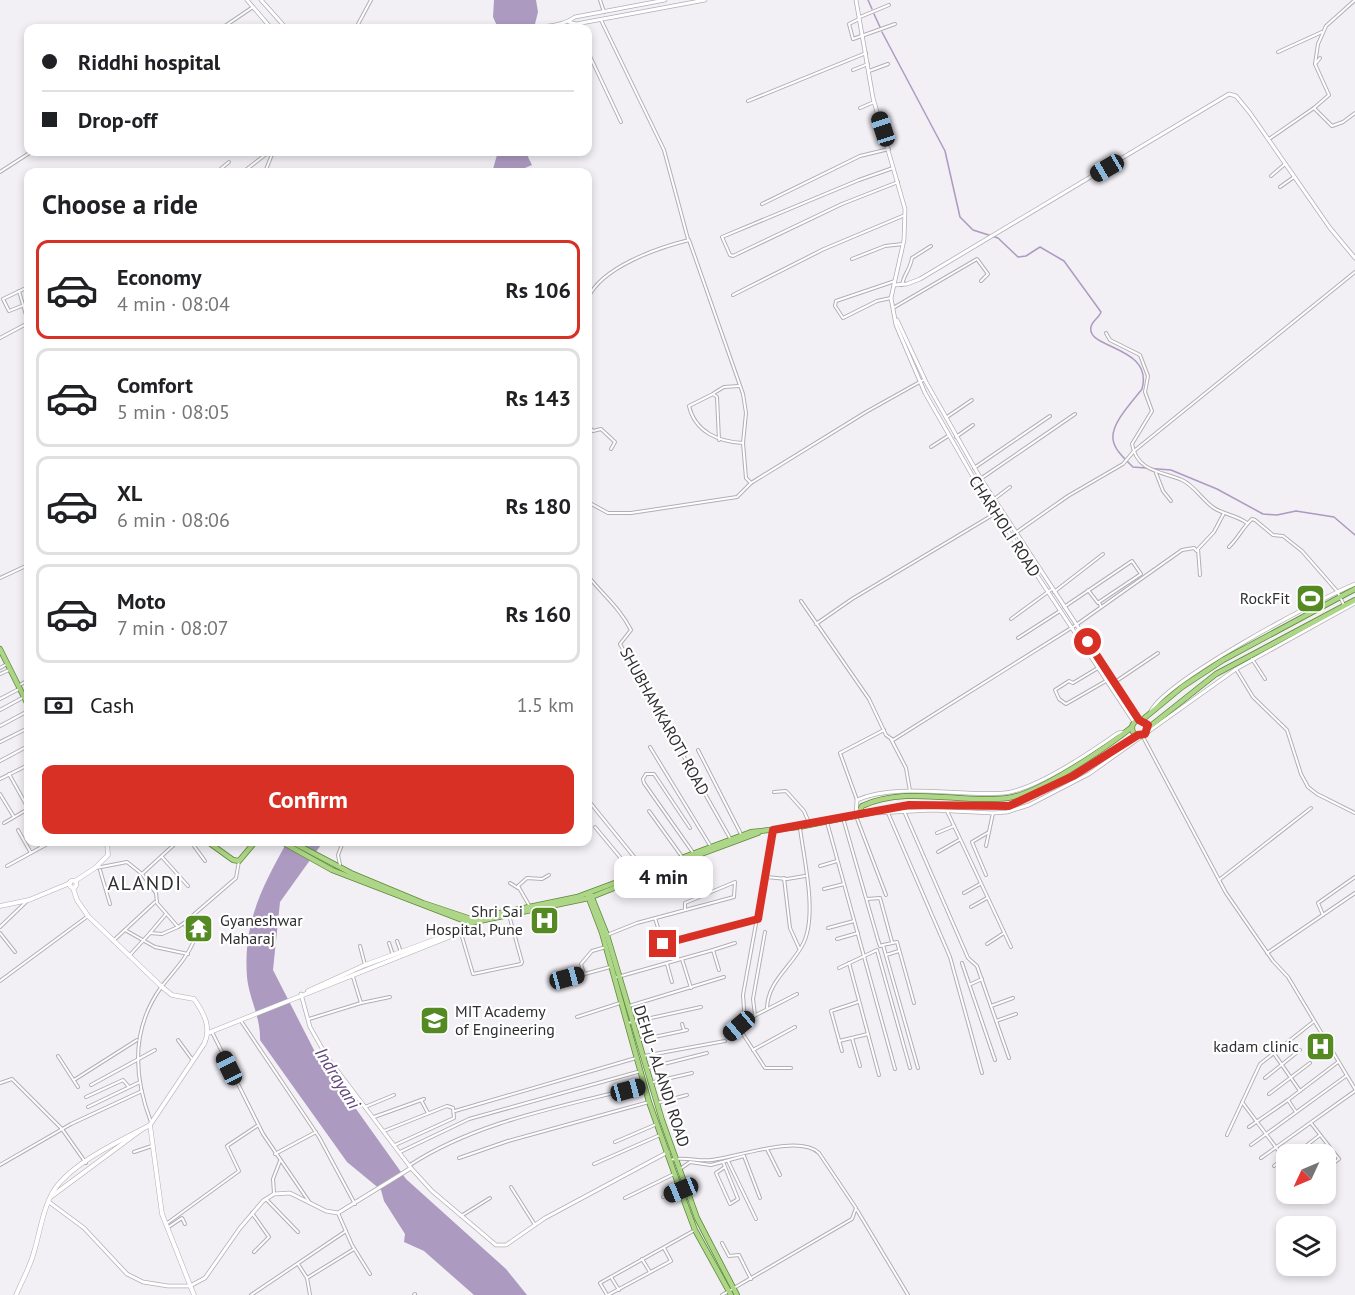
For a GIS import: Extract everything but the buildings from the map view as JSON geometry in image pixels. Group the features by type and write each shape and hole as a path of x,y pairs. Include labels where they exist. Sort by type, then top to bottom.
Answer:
{"main road":[{"path":"857,816 862,806 883,799 944,794 975,794 1011,798 1024,793 1092,758 1182,687 1223,660 1355,589"},
{"path":"290,846 333,867 419,903 471,921 590,895 758,833 909,805 1009,806 1073,776 1141,736 1216,674 1355,601"},
{"path":"0,649 24,697"},
{"path":"1137,722 1148,728"},
{"path":"1137,722 1141,736"},
{"path":"0,906 29,900 71,885 98,868 108,855 107,846"},
{"path":"215,846 239,861 252,846"},
{"path":"299,846 333,867 341,868 353,875"},
{"path":"71,885 77,900 88,916 162,987 172,995 194,999 210,1032"},
{"path":"52,1196 150,1124 210,1032 365,967 454,933 471,921 590,895"},
{"name":"DEHU - ALANDI ROAD","path":"590,895 607,935 613,966"},
{"name":"DEHU - ALANDI ROAD","path":"590,895 613,966 621,1003 637,1041 639,1057"},
{"name":"DEHU - ALANDI ROAD","path":"616,977 627,1006 629,1023 661,1135 668,1152 680,1168 700,1226 732,1292"},
{"name":"DEHU - ALANDI ROAD","path":"647,1084 657,1103 675,1174 695,1230 732,1292 737,1295"},
{"path":"150,1124 160,1204 166,1226 194,1295"},
{"path":"16,1295 30,1264 46,1209 55,1189 93,1158 133,1131 141,1130"},
{"path":"93,1158 95,1163"}],"street":[{"path":"247,0 267,24"},
{"path":"261,0 282,24"},
{"path":"358,24 371,0"},
{"path":"600,0 604,12"},
{"path":"632,0 632,7"},
{"path":"559,24 569,22 575,17 665,0"},
{"path":"585,24 705,0"},
{"name":"CHARHOLI ROAD","path":"856,0 874,102 889,149 905,215 903,244 891,298 896,325 920,382 948,436 1106,681 1137,722"},
{"path":"1278,52 1322,32 1355,0"},
{"path":"889,5 850,23 853,39 895,24"},
{"path":"228,24 253,7"},
{"path":"263,20 272,14"},
{"path":"601,20 664,150 689,240 739,386 746,413 743,443 746,478 751,483"},
{"path":"569,22 573,24"},
{"path":"1268,140 1329,95 1315,64 1322,32"},
{"path":"748,101 866,53"},
{"path":"1315,64 1320,58"},
{"path":"592,60 621,122"},
{"path":"853,69 868,64"},
{"path":"869,71 888,64"},
{"path":"891,298 877,301 843,318 835,306 836,302 894,283 902,285 920,279 987,238 1039,210 1226,95 1236,96 1355,258"},
{"path":"860,108 874,102"},
{"path":"1314,108 1332,126 1343,122 1355,113"},
{"path":"762,204 861,156 889,149"},
{"path":"0,172 25,156"},
{"path":"249,168 265,156"},
{"path":"221,168 229,162"},
{"path":"1271,176 1285,164"},
{"path":"894,168 858,180 723,237 730,255 734,256 842,204 898,182"},
{"path":"1281,188 1294,177"},
{"path":"733,295 824,249 905,215"},
{"path":"592,291 608,274 664,248 689,240"},
{"path":"852,259 885,246 903,244"},
{"path":"902,285 904,277 910,271 912,258 931,246"},
{"path":"893,308 977,259 988,274 981,281"},
{"path":"1011,536 1068,496 1123,464 1134,451 1355,272"},
{"path":"24,289 3,300 9,311 24,305"},
{"path":"19,291 24,311"},
{"name":"CHARHOLI ROAD","path":"896,318 903,328 925,379 993,500 1124,698 1137,722"},
{"path":"0,334 1,338 24,324"},
{"path":"1106,333 1110,340 1140,355 1148,376 1145,392 1152,411 1133,441 1134,451 1147,469 1185,482 1210,505 1224,513 1235,515 1247,523"},
{"path":"592,504 608,513 630,513 728,500 738,496 751,483 925,379"},
{"path":"739,386 724,387 689,408 700,425 719,440 743,443"},
{"path":"713,394 717,397 719,440"},
{"path":"946,418 972,400"},
{"path":"976,482 1075,414"},
{"path":"974,468 1050,416"},
{"path":"956,437 974,425"},
{"path":"592,430 601,429 615,442 611,449"},
{"path":"931,447 948,436"},
{"path":"1156,473 1163,491 1171,501"},
{"path":"993,500 1010,487"},
{"path":"816,624 852,598 996,513"},
{"path":"1200,575 1197,551 1214,532 1224,513"},
{"path":"873,811 993,813 1019,809 1068,786 1236,669 1337,613 1345,606 1338,597 1337,591 1290,541 1281,535 1273,535 1253,519 1247,523 1243,533 1229,547"},
{"path":"891,739 896,739 971,693 1076,625 1182,550 1194,548 1197,551"},
{"path":"1011,619 1102,554"},
{"path":"1064,607 1132,561 1141,574 1098,603"},
{"path":"0,578 24,567"},
{"name":"SHUBHAMKAROTI ROAD","path":"592,580 625,618 631,630 620,644 732,841"},
{"path":"1150,713 1153,706 1195,672 1337,591 1355,584"},
{"path":"1088,590 1101,607"},
{"path":"801,601 869,699 906,768 910,792"},
{"path":"1018,638 1060,611"},
{"path":"1114,683 1158,653"},
{"path":"1252,659 1265,679"},
{"path":"0,668 8,667"},
{"path":"0,674 8,667"},
{"path":"1098,668 1073,683 1069,681 1055,690 1059,699 1066,704 1106,681"},
{"path":"1236,669 1253,697 1287,730 1301,774 1308,786 1317,794 1355,813"},
{"path":"0,699 24,683"},
{"path":"0,710 24,697"},
{"path":"1120,701 1124,698"},
{"path":"0,726 24,713"},
{"path":"0,742 24,730"},
{"path":"884,730 840,753 857,800 857,816 886,895"},
{"path":"1141,736 1219,880 1267,952 1288,977 1355,1090 1280,1144"},
{"path":"650,747 711,849"},
{"path":"0,761 24,749"},
{"path":"698,750 742,838"},
{"path":"0,779 24,767"},
{"path":"9,774 24,801"},
{"path":"690,828 654,774 646,774 644,783 695,855"},
{"path":"774,792 786,791 804,811 810,825"},
{"path":"857,800 910,792 944,794"},
{"path":"0,794 14,817"},
{"path":"592,805 647,873"},
{"path":"1219,880 1311,808"},
{"path":"4,823 24,811"},
{"path":"649,811 683,859"},
{"path":"904,811 968,958 977,966 1009,1058"},
{"path":"947,811 1011,947"},
{"path":"888,813 950,957 982,1073"},
{"path":"986,846 993,813"},
{"path":"843,818 880,946 897,942 914,1003"},
{"path":"827,822 895,1069"},
{"path":"937,833 954,825"},
{"path":"595,827 636,877"},
{"path":"767,1010 767,997 799,948 811,919 799,827"},
{"path":"18,830 24,841"},
{"path":"745,1022 743,995 773,830"},
{"path":"986,875 972,842 989,832"},
{"path":"938,852 960,839"},
{"path":"27,846 31,853"},
{"path":"142,874 173,846"},
{"path":"194,846 205,861"},
{"path":"341,846 338,855 341,868"},
{"path":"7,866 41,847"},
{"path":"162,857 188,886"},
{"path":"150,933 166,933 184,923 236,878 239,861"},
{"path":"820,866 837,861"},
{"path":"110,904 98,868 127,862 142,874 156,893 156,901 178,927"},
{"path":"518,888 527,878 542,879 549,875"},
{"path":"766,877 806,876"},
{"path":"1323,915 1318,903 1355,877"},
{"path":"784,878 790,928 799,948"},
{"path":"607,935 655,918 734,897 735,882 685,903 685,910"},
{"path":"510,884 518,888 531,907"},
{"path":"824,889 844,884"},
{"path":"964,893 981,884"},
{"path":"1267,952 1355,893"},
{"path":"866,899 880,898 892,942"},
{"path":"971,907 987,898"},
{"path":"0,927 29,900"},
{"path":"113,941 156,901"},
{"path":"129,956 166,914"},
{"path":"460,929 473,974 521,964 509,914"},
{"path":"0,981 88,916"},
{"path":"655,918 663,944 758,919"},
{"path":"828,928 854,921"},
{"path":"150,1124 142,1091 137,1040 141,1027 162,987 188,954 194,938 184,923"},
{"path":"125,930 142,941 188,954"},
{"path":"754,1016 753,999 765,932"},
{"path":"0,933 15,952"},
{"path":"837,939 858,933"},
{"path":"987,944 1004,933"},
{"path":"395,955 397,941"},
{"path":"389,943 395,955"},
{"path":"616,977 735,943"},
{"path":"883,945 918,1068"},
{"path":"360,946 365,967"},
{"path":"584,974 581,963 588,954 606,946"},
{"path":"713,950 719,970"},
{"path":"839,968 877,950 910,1068"},
{"path":"886,955 899,951"},
{"path":"682,959 691,988"},
{"path":"666,963 672,982"},
{"path":"849,963 879,1075"},
{"path":"962,963 995,1060"},
{"path":"552,983 613,966"},
{"path":"352,973 360,1003"},
{"path":"957,980 967,976"},
{"path":"627,1006 724,977"},
{"path":"969,984 982,979"},
{"path":"730,1034 754,1016 797,994"},
{"path":"298,995 331,1064 374,1117 409,1168 461,1216 501,1246 668,1152"},
{"path":"308,1020 360,1003 390,997"},
{"path":"991,1006 1013,998"},
{"path":"842,1051 831,1011 859,1001"},
{"path":"577,1017 621,1003"},
{"path":"629,1023 701,1006"},
{"path":"996,1021 1016,1014"},
{"path":"242,1018 316,1132 356,1203"},
{"path":"1227,1135 1254,1074 1273,1052 1313,1022"},
{"path":"637,1041 685,1030 682,1024"},
{"path":"739,1026 766,1069 791,1068"},
{"path":"753,1050 795,1027"},
{"path":"210,1032 258,1125 275,1154 310,1203"},
{"path":"839,1041 868,1034"},
{"path":"852,1038 860,1066"},
{"path":"74,1080 137,1040"},
{"path":"178,1040 193,1060"},
{"path":"455,1111 639,1057 725,1041"},
{"path":"91,1085 155,1050"},
{"path":"1265,1078 1300,1050"},
{"path":"1273,1052 1300,1091"},
{"path":"400,1152 469,1119 707,1053"},
{"path":"58,1056 78,1087"},
{"path":"1249,1127 1338,1062"},
{"path":"1269,1094 1310,1063"},
{"path":"50,1202 84,1228 127,1274 150,1284 190,1286 208,1275 234,1235 252,1213 274,1194 290,1193 326,1211 338,1213 438,1148 489,1128 692,1073"},
{"path":"1251,1145 1347,1075"},
{"path":"0,1083 12,1079 62,1129 86,1163"},
{"path":"86,1097 123,1080 129,1087"},
{"path":"88,1107 141,1082"},
{"path":"0,1165 62,1129 142,1091"},
{"path":"365,1107 394,1095"},
{"path":"657,1103 687,1095"},
{"path":"374,1117 423,1099 428,1113"},
{"path":"1288,1100 1296,1112"},
{"path":"459,1158 508,1141 650,1102"},
{"path":"1242,1102 1276,1147 1262,1158"},
{"path":"384,1131 450,1105 455,1111 454,1118 395,1145"},
{"path":"1311,1123 1328,1144"},
{"path":"615,1142 657,1124"},
{"path":"166,1226 239,1171 227,1146 258,1125"},
{"path":"275,1154 316,1132"},
{"path":"594,1164 661,1135"},
{"path":"1308,1144 1320,1135"},
{"path":"134,1152 152,1146"},
{"path":"680,1168 690,1162 711,1165 767,1149 795,1146 814,1149 856,1208 908,1295"},
{"path":"767,1149 780,1175"},
{"path":"673,1159 709,1160 744,1155"},
{"path":"744,1155 760,1198"},
{"path":"274,1194 273,1179 280,1161"},
{"path":"728,1161 756,1218"},
{"path":"723,1162 738,1199 730,1204 716,1173 724,1167"},
{"path":"625,1198 675,1174"},
{"path":"511,1187 535,1225"},
{"path":"663,1197 681,1190"},
{"path":"461,1216 490,1198"},
{"path":"266,1199 298,1232"},
{"path":"722,1295 732,1292 852,1219 856,1208"},
{"path":"252,1213 269,1237 254,1252"},
{"path":"338,1213 354,1249 370,1274"},
{"path":"166,1226 182,1218 186,1224"},
{"path":"664,1247 671,1260 620,1290 607,1295 600,1283 642,1259 695,1230"},
{"path":"251,1295 346,1231"},
{"path":"722,1243 729,1256 739,1255 751,1279"},
{"path":"307,1278 354,1249"},
{"path":"642,1259 650,1273"},
{"path":"298,1264 307,1278 310,1295"},
{"path":"611,1277 620,1290"}],"shaded area":[{"path":"494,0 536,0 538,12 535,24 496,24 493,17"},
{"path":"497,156 528,156 532,165 525,168 493,168"},
{"path":"285,846 320,846 280,902 273,970 314,1050 406,1179 506,1269 527,1295 474,1295 424,1251 404,1242 405,1234 384,1201 381,1190 347,1162 260,1040 259,1024 247,977 248,939 256,906"}],"waterway":[{"path":"868,0 872,9"},
{"path":"874,14 880,27"},
{"path":"882,32 945,151 960,217 973,230 998,238 1018,257 1026,256 1040,247 1064,261 1101,312 1091,327 1092,334 1130,356 1138,364 1143,375 1142,389 1123,412 1113,433 1114,443 1124,458 1133,467 1171,470 1217,489 1263,514 1277,515 1296,511 1334,517 1355,535"}],"place":[{"name":"RockFit","path":"1311,598"},
{"name":"Shri Sai Hospital, Pune","path":"544,920"},
{"name":"Gyaneshwar Maharaj","path":"199,929"},
{"name":"MIT Academy of Engineering","path":"434,1020"},
{"name":"kadam clinic","path":"1320,1046"}],"district":[{"name":"ALANDI","path":"145,883"}],"route":[{"path":"663,944 758,919 773,830 909,805 1009,806 1020,803 1073,776 1102,760 1138,735 1145,734 1148,725 1139,720 1088,642"}],"water label":[{"name":"Indrayani","path":"338,1078"}]}
